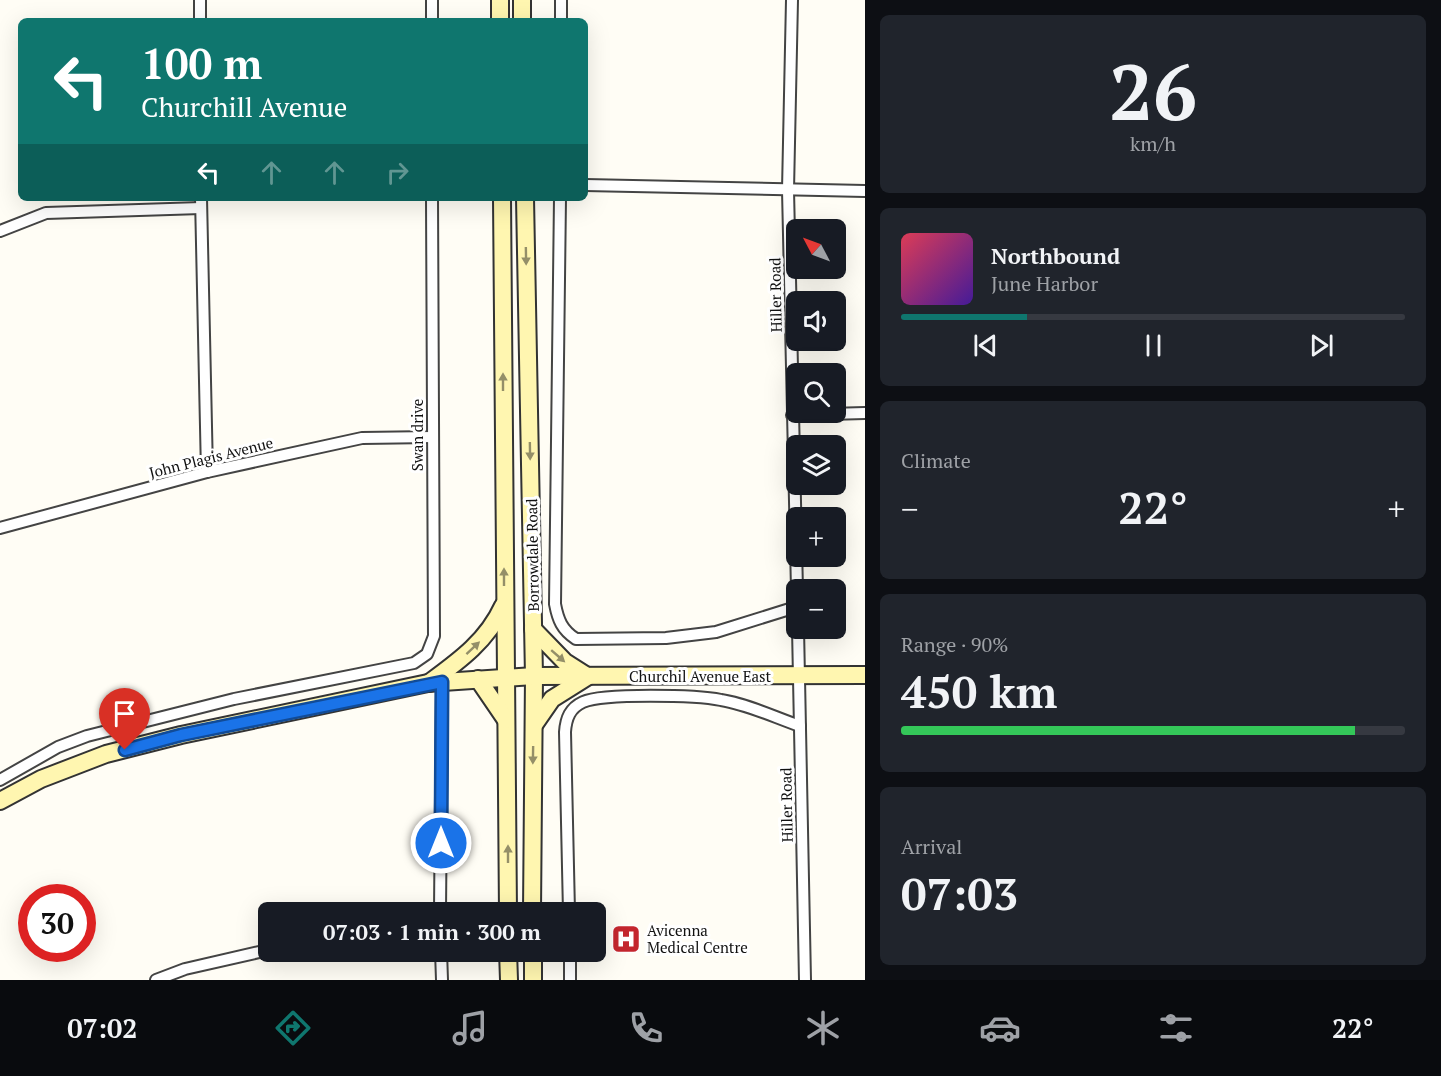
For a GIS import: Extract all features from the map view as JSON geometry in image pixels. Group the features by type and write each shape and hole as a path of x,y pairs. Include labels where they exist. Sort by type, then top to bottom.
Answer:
{"main road":[{"path":"500,0 500,18"},
{"path":"522,0 522,18"},
{"name":"Borrowdale Road","path":"502,201 508,902"},
{"name":"Borrowdale Road","path":"525,201 534,676 532,902"},
{"path":"435,683 483,639 495,623 505,602"},
{"path":"533,629 565,662 588,676 552,699 533,727"},
{"name":"Churchil Avenue East","path":"0,801 41,779 106,754 181,735 435,683 478,678 534,676 865,675"},
{"path":"478,678 508,724"},
{"path":"508,962 508,980"},
{"path":"533,962 533,980"}],"street":[{"path":"200,0 200,18"},
{"path":"432,0 432,18"},
{"path":"561,0 561,18"},
{"name":"Hiller Road","path":"791,363 788,190 792,0"},
{"path":"588,185 865,191"},
{"name":"Swan drive","path":"269,693 414,663 428,654 434,636 432,201"},
{"path":"560,201 555,604 560,624 566,633 576,639 698,635 716,632 786,610"},
{"path":"0,231 46,213 201,203 207,472"},
{"path":"846,414 865,413"},
{"name":"Hiller Road","path":"792,423 796,579"},
{"name":"John Plagis Avenue","path":"0,528 207,472 362,438 432,437"},
{"name":"Hiller Road","path":"798,639 805,980"},
{"path":"435,683 440,902"},
{"path":"0,780 58,747 87,736 269,693 274,717"},
{"name":"Churchil Avenue East","path":"569,902 565,732 568,716 575,706 590,700 616,698 723,700 800,726"},
{"path":"156,980 185,969 258,952"},
{"path":"441,962 442,980"},
{"path":"570,962 570,980"}],"place":[{"name":"Avicenna Medical Centre","path":"626,939"}],"route":[{"path":"125,750 181,735 442,682 441,843"}]}
